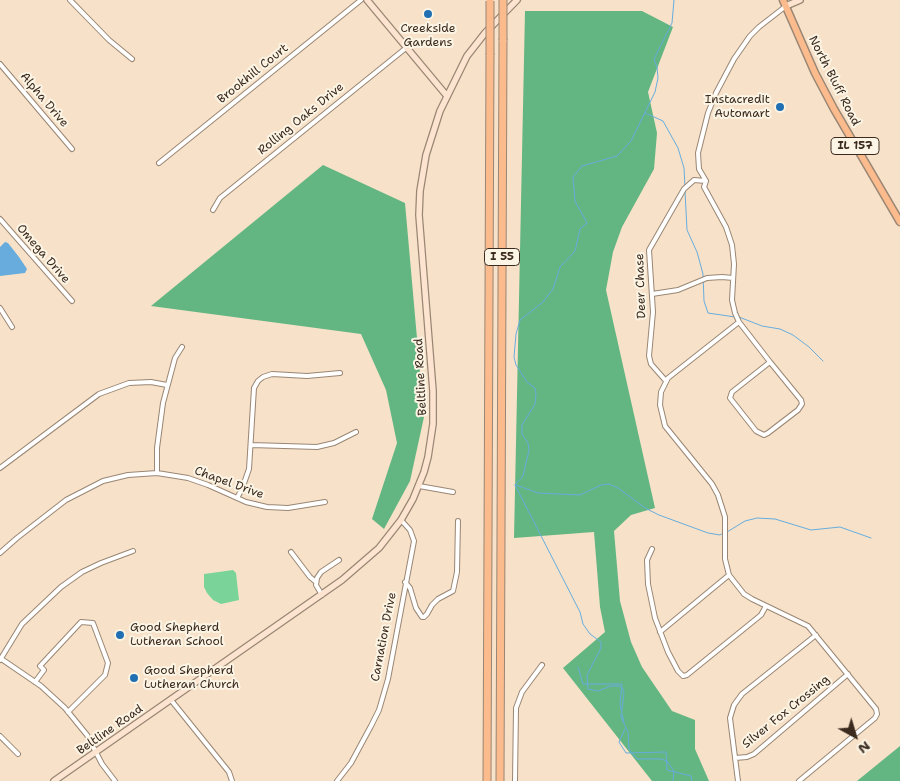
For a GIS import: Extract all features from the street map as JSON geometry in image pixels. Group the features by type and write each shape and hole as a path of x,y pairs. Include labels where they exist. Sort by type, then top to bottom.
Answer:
{"highway":[{"name":"I 55","path":"487,781 490,0"},
{"name":"I 55","path":"500,781 503,0"}],"main road":[{"path":"367,0 446,96"},
{"name":"Beltline Road","path":"54,781 322,595 372,554 401,520 419,486 428,457 434,409 419,202 430,141 446,96 459,70 475,45 498,18 517,0"},
{"path":"786,2 800,0"},
{"name":"North Bluff Road","path":"786,2 815,73 900,222"}],"street":[{"path":"70,0 109,40 132,59"},
{"name":"Brookhill Court","path":"159,163 360,0"},
{"path":"770,362 732,392 730,398 756,431 764,435 798,410 802,404 801,400 739,322 732,300 734,264 732,245 726,227 704,187 706,181 699,170 698,153 708,113 734,59 750,36 786,2"},
{"name":"Rolling Oaks Drive","path":"213,210 220,198 406,48"},
{"name":"Alpha Drive","path":"0,64 72,149"},
{"name":"Deer Chase","path":"666,381 649,360 652,294 648,259 650,246 684,189 694,180 706,181"},
{"name":"Omega Drive","path":"0,219 72,301"},
{"path":"652,294 678,290 707,278 722,276 733,278"},
{"path":"0,308 12,327"},
{"path":"739,322 672,374 666,381 660,399 663,420 671,434 712,484 718,495 725,517 725,559 729,575 744,594 808,626 876,709 876,716 799,781"},
{"path":"157,474 157,448 167,385 175,358 182,347"},
{"path":"237,498 248,474 254,388 260,378 272,374 307,376 340,373"},
{"path":"0,468 99,394 135,382 167,385"},
{"path":"251,445 317,447 334,443 356,432"},
{"name":"Chapel Drive","path":"0,553 55,507 77,493 115,478 140,474 174,475 199,481 256,505 277,508 298,507 325,502"},
{"path":"419,486 453,492"},
{"name":"Carnation Drive","path":"337,781 351,763 379,710 392,661 414,541 410,530 401,520"},
{"path":"405,582 410,588 416,608 422,617 427,614 438,599 453,591 457,572 458,521"},
{"path":"652,549 647,560 648,584 655,618 678,670 683,676 687,675 761,615 766,606"},
{"path":"115,781 102,764 97,751 87,735 68,712 35,682 0,659 22,624 61,587 89,569 134,551"},
{"path":"292,552 310,577 316,582 322,595"},
{"path":"316,582 321,572 339,560"},
{"path":"660,632 729,575"},
{"path":"35,682 44,670 40,666 81,622 93,623 108,663 106,675 68,712"},
{"path":"738,781 730,718 736,701 816,635"},
{"path":"515,781 516,708 522,692 542,665"},
{"name":"Silver Fox Crossing","path":"735,758 754,754 848,674"},
{"path":"170,700 229,772 232,781"},
{"path":"0,736 18,754"}],"green space":[{"path":"525,11 642,11 673,27 648,92 657,133 654,169 622,227 613,252 606,290 655,508 631,515 614,531 620,601 631,642 642,667 672,711 695,720 695,749 709,781 652,781 563,668 605,632 600,607 594,532 514,538"},
{"path":"323,165 405,203 424,417 410,481 384,529 372,519 397,443 386,390 361,334 151,306"},
{"path":"233,570 236,573 239,600 221,604 213,600 204,587 204,574"},
{"path":"900,746 900,781 857,781"}],"water":[{"path":"5,242 8,243 27,269 25,273 0,276 0,247"}],"waterway":[{"path":"515,485 523,476 529,450 528,443 522,434 522,425 535,404 536,394 535,388 527,382 516,365 514,357 516,334 520,320 543,302 553,289 560,267 575,251 580,229 587,223 575,201 573,177 582,166 617,156 631,141 655,92 658,78 654,59 672,23 674,0"},
{"path":"645,113 663,121 678,148 684,168 685,187"},
{"path":"685,191 687,230 697,252 703,274 704,301 708,313 735,317"},
{"path":"739,317 762,326 780,329 793,335 823,361"},
{"path":"516,485 538,493 580,495 601,485 609,484 659,515 708,533 720,535 723,533"},
{"path":"515,485 580,612 583,624 590,634 601,642 601,648 587,675 588,689 598,691 611,686 619,686 623,689 621,717 628,732 629,749 637,759 661,759 667,761 674,771 673,781"},
{"path":"727,532 745,521 757,518 775,519 811,530 840,527 871,538"},
{"path":"578,667 583,684 622,684 621,710"},
{"path":"622,714 624,722"},
{"path":"625,729 619,742 626,753 666,752 667,770 691,776 692,781"}],"place":[{"name":"Creekside Gardens","path":"428,14"},
{"name":"Instacredit Automart","path":"780,107"},
{"name":"Good Shepherd Lutheran School","path":"120,635"},
{"name":"Good Shepherd Lutheran Church","path":"134,678"}]}
